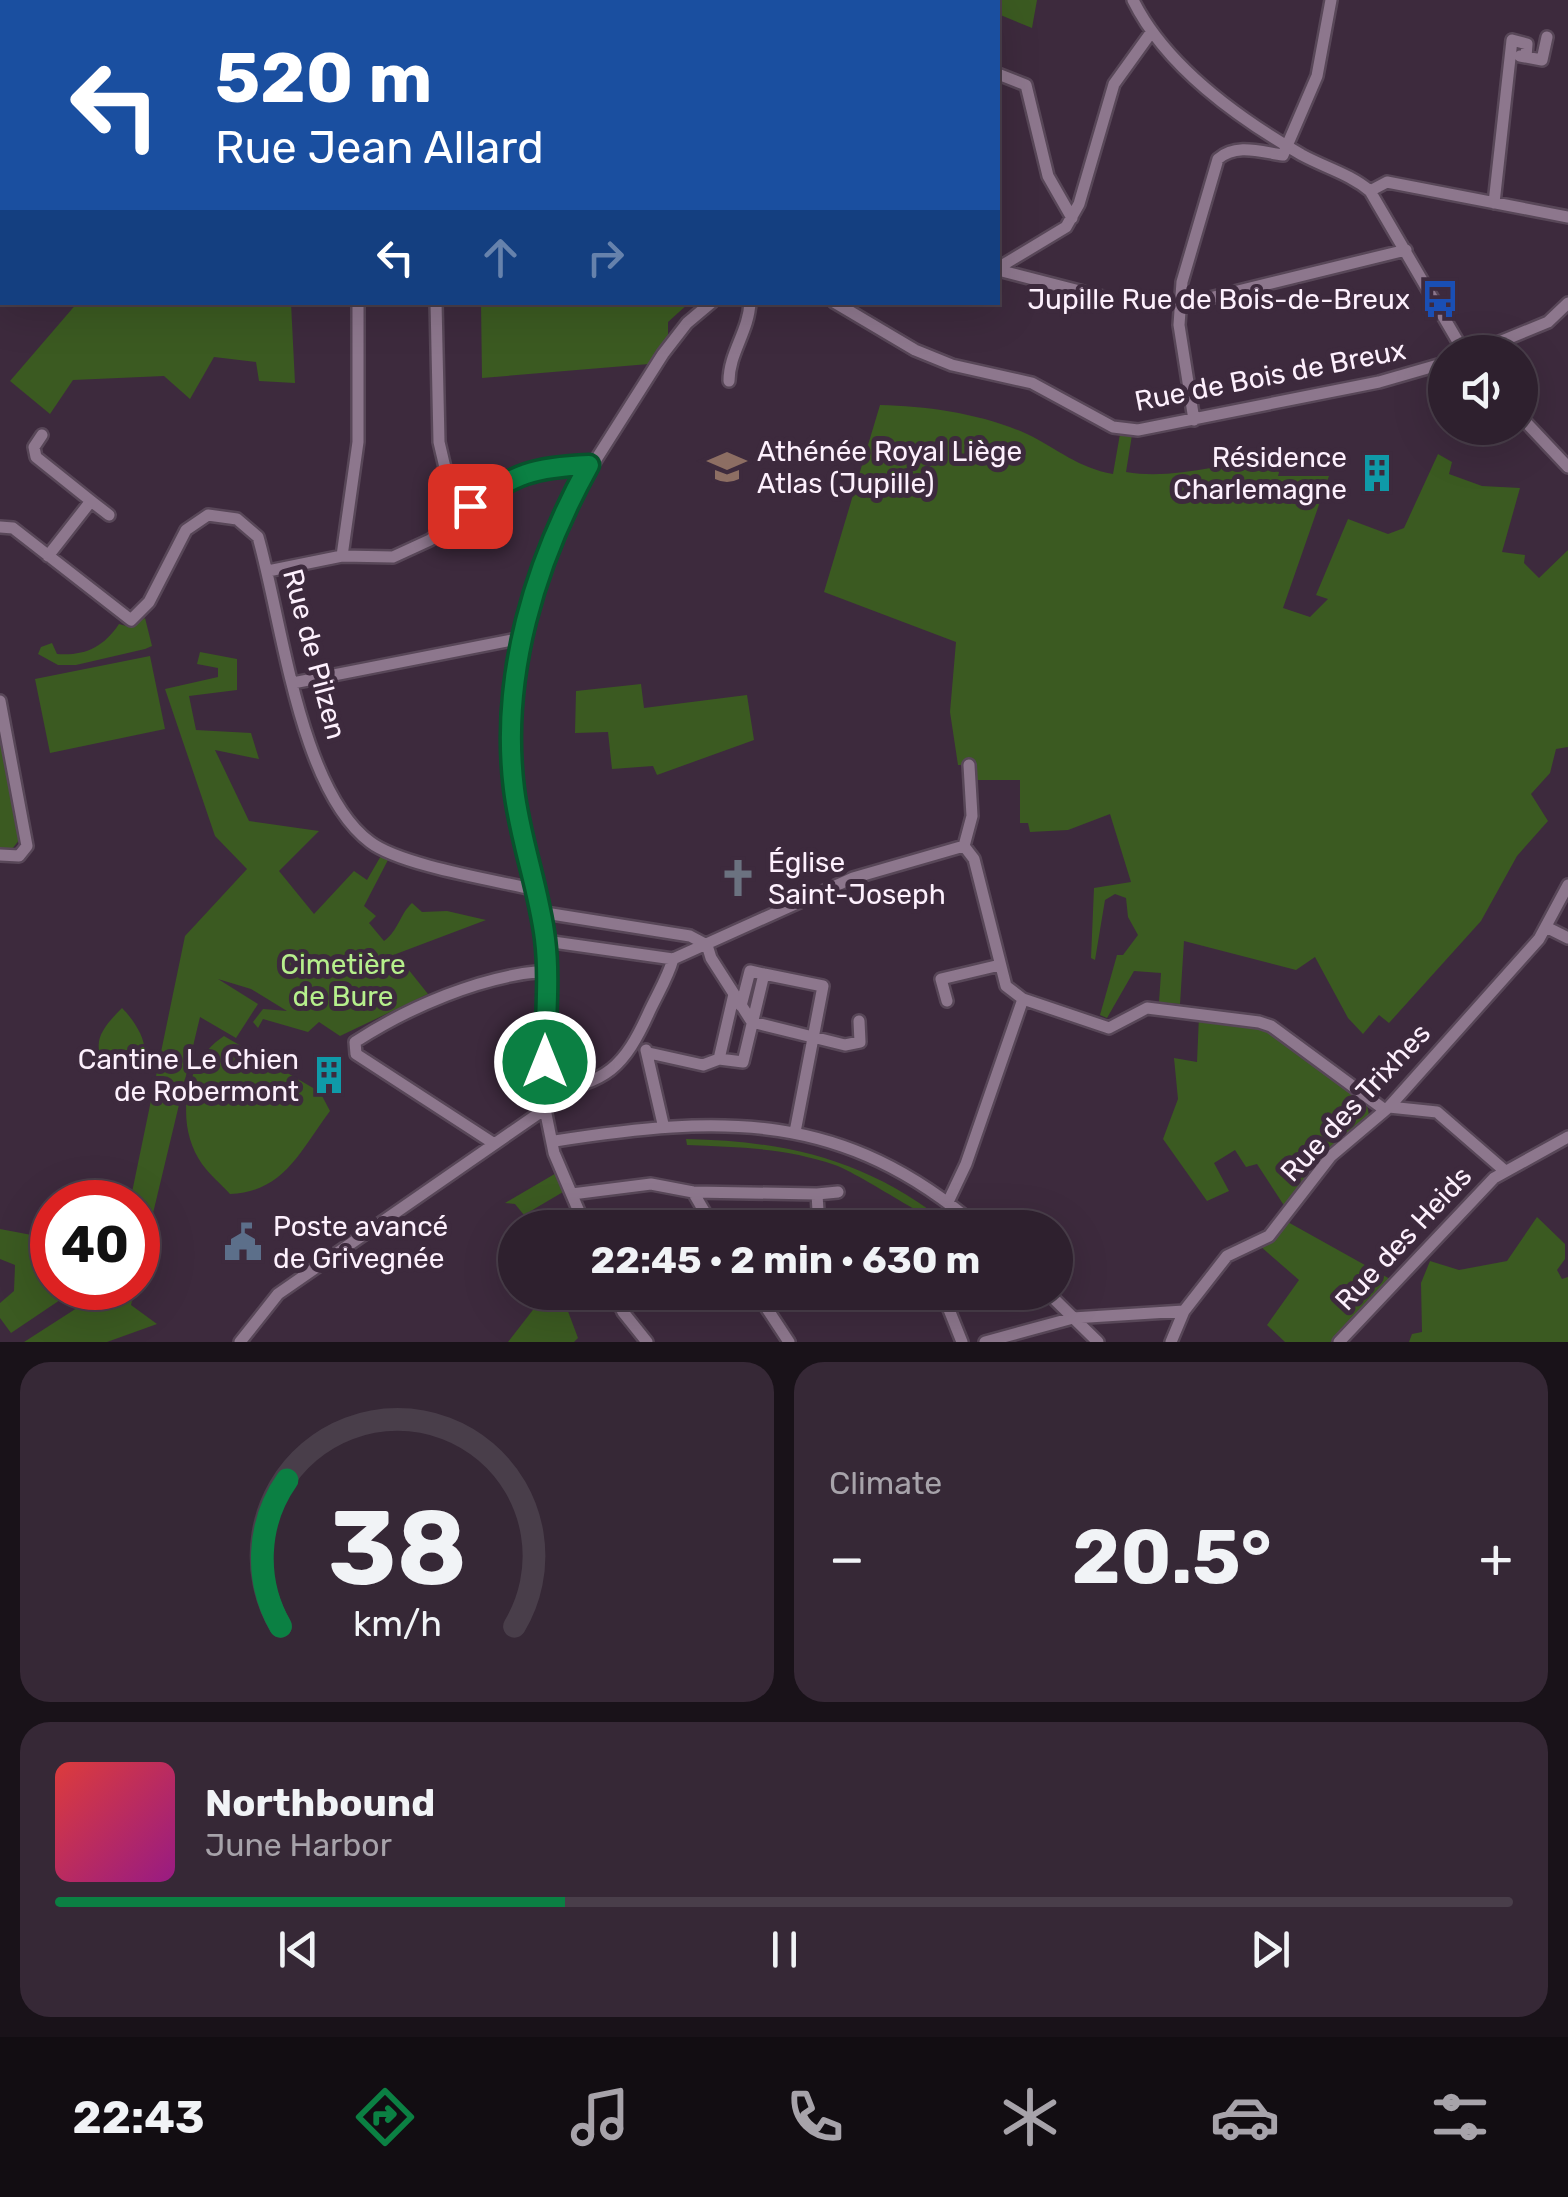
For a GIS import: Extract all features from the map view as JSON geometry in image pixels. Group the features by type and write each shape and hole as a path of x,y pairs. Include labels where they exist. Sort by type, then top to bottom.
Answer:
{"street":[{"path":"1133,0 1150,34 1241,117 1288,146 1354,178 1370,192 1454,335"},
{"path":"1194,420 1178,325 1182,282 1218,159 1226,152 1245,149 1283,156 1317,76 1331,0"},
{"path":"1000,268 1058,235 1072,218 1114,84 1150,34"},
{"path":"1494,204 1512,40 1527,44 1526,57 1542,60 1547,37"},
{"path":"1000,75 1026,85 1048,176 1072,218"},
{"path":"1370,192 1387,182 1568,218"},
{"path":"1060,194 1084,188"},
{"path":"1180,306 1406,250"},
{"path":"1024,277 1020,269 1025,254"},
{"path":"1000,270 1103,297"},
{"path":"1516,335 1548,322 1568,303"},
{"path":"342,556 358,442 358,305"},
{"path":"436,305 439,442 447,476 470,506"},
{"path":"579,1210 554,1153 555,1141 545,1108 546,941 532,889 512,754 522,638 546,554 589,465 662,354 687,323 708,305"},
{"path":"729,381 729,368 750,320 750,305"},
{"name":"Rue de Bois de Breux","path":"839,305 915,350 952,365 1032,382 1113,427 1138,430 1380,382 1428,368"},
{"path":"42,435 34,447 36,457 109,515"},
{"path":"1538,435 1568,467"},
{"path":"268,571 342,556 393,557 430,540 511,476 546,466 589,465"},
{"path":"0,527 13,528 48,556 91,501"},
{"name":"Rue de Pilzen","path":"48,556 124,617 137,618 186,530 208,515 237,519 258,537 308,736 336,803 371,843 420,861 532,889"},
{"path":"293,684 522,638"},
{"path":"0,701 27,846 18,856 0,855"},
{"path":"964,846 972,816 969,765"},
{"path":"546,941 673,959 853,878 964,846"},
{"path":"964,846 974,859 1006,986 1023,999 1108,1028 1147,1008 1258,1022 1387,1108 1437,1112 1505,1171"},
{"name":"Rue des Trixhes","path":"1171,1342 1184,1311 1226,1256 1268,1236 1331,1156 1387,1108 1546,927 1568,885"},
{"path":"540,912 690,936 707,944 752,1022 846,1045 860,1042 859,1021"},
{"path":"1546,927 1568,938"},
{"path":"545,1092 588,1086 614,1070 637,1040 673,959"},
{"path":"946,1001 941,979 1000,964"},
{"path":"493,1143 356,1054 355,1042 466,990 514,974 545,971"},
{"path":"719,1059 750,971 824,986 795,1132"},
{"path":"649,1053 703,1065 719,1059 743,1062 764,974"},
{"path":"948,1202 966,1164 1023,999"},
{"path":"637,1040 649,1053 663,1124"},
{"path":"240,1342 278,1294 545,1108"},
{"path":"555,1141 663,1124 717,1123 795,1132 874,1160 958,1210"},
{"name":"Rue des Heids","path":"1340,1342 1505,1171 1568,1137"},
{"path":"572,1194 651,1184 693,1192 838,1192"},
{"path":"693,1192 704,1210"},
{"path":"816,1194 817,1210"},
{"path":"621,1310 647,1342"},
{"path":"768,1310 788,1342"},
{"path":"949,1310 962,1342"},
{"path":"1065,1310 1098,1342"},
{"path":"985,1342 1073,1318 1184,1311"}],"green space":[{"path":"1000,0 1037,0 1032,28 1000,15"},
{"path":"75,305 291,305 295,383 259,381 256,362 214,357 190,399 164,376 73,380 50,414 10,381"},
{"path":"481,305 687,305 668,322 668,335 649,364 482,378"},
{"path":"880,405 936,409 992,421 1027,434 1089,467 1113,474 1120,434 1132,435 1126,472 1165,474 1282,461 1278,476 1329,476 1283,608 1310,617 1328,599 1316,595 1348,519 1388,534 1404,528 1438,454 1452,462 1449,474 1482,486 1520,488 1502,552 1525,555 1524,563 1539,578 1568,550 1568,747 1556,749 1550,773 1531,794 1548,821 1517,856 1481,921 1389,1023 1379,1015 1363,1034 1348,1018 1315,957 1296,970 1184,941 1180,1004 1159,1002 1161,973 1134,971 1107,1018 1100,1015 1117,955 1123,955 1138,935 1128,917 1126,898 1115,894 1105,900 1095,960 1091,958 1094,888 1131,882 1110,814 1068,830 1030,832 1028,823 1020,823 1020,780 973,780 973,765 958,765 950,712 956,642 824,592"},
{"path":"145,618 152,646 145,649 76,665 58,665 38,654 41,647 52,643 57,654 84,652 99,645 119,624 130,627"},
{"name":"Cimetière de Bure","path":"200,652 237,659 237,690 189,696 196,730 251,733 259,759 215,750 249,821 319,831 279,871 314,914 354,871 367,880 382,854 389,858 364,906 376,916 369,923 384,941 412,903 422,912 447,911 486,920 396,954 428,994 340,1036 319,1022 308,1032 263,1019 258,1028 253,1022 263,1009 287,1011 251,989 218,979 258,1004 236,1038 200,1017 160,1184 160,1180 135,1180 185,936 247,869 215,836 165,689 218,677 218,668 197,664"},
{"path":"150,656 165,729 50,753 35,679"},
{"path":"641,684 644,708 747,695 754,740 657,775 653,766 612,769 608,732 575,733 576,691"},
{"path":"0,736 20,839 12,849 0,848"},
{"path":"122,1008 138,1028 145,1050 138,1065 111,1070 100,1053 100,1037"},
{"path":"1199,1016 1271,1029 1366,1101 1369,1115 1336,1144 1285,1207 1257,1164 1246,1167 1235,1150 1214,1163 1229,1191 1207,1201 1163,1139 1178,1099 1174,1058 1197,1062"},
{"path":"224,1036 320,1092 330,1111 289,1167 277,1177 249,1192 230,1194 205,1168 193,1148 186,1113 192,1077 210,1047"},
{"path":"686,1139 794,1150 859,1171 929,1210 916,1210 863,1179 817,1159 743,1148 687,1145"},
{"path":"558,1172 563,1192 532,1210 520,1210 515,1204 505,1203"},
{"path":"1537,1217 1565,1244 1565,1259 1557,1270 1562,1279 1568,1277 1568,1342 1409,1342 1412,1334 1422,1332 1421,1283 1430,1261 1459,1270 1507,1261"},
{"path":"1286,1221 1390,1279 1333,1342 1285,1342 1267,1325 1299,1280 1259,1245"},
{"path":"0,1229 30,1235 30,1310 45,1310 11,1333 0,1318 0,1303 14,1291 15,1265 0,1259"},
{"path":"74,1310 138,1310 157,1324 107,1342 24,1342"},
{"path":"533,1310 568,1310 578,1338 574,1342 508,1342"}],"place":[{"name":"Jupille Rue de Bois-de-Breux","path":"1440,299"},
{"name":"Athénée Royal Liège Atlas (Jupille)","path":"727,467"},
{"name":"Résidence Charlemagne","path":"1377,473"},
{"name":"Église Saint-Joseph","path":"738,878"},
{"name":"Cantine Le Chien de Robermont","path":"329,1075"},
{"name":"Poste avancé de Grivegnée","path":"243,1242"}],"route":[{"path":"470,506 511,476 546,466 589,465 564,510 532,594 514,692 514,789 546,941 545,1062"}]}
